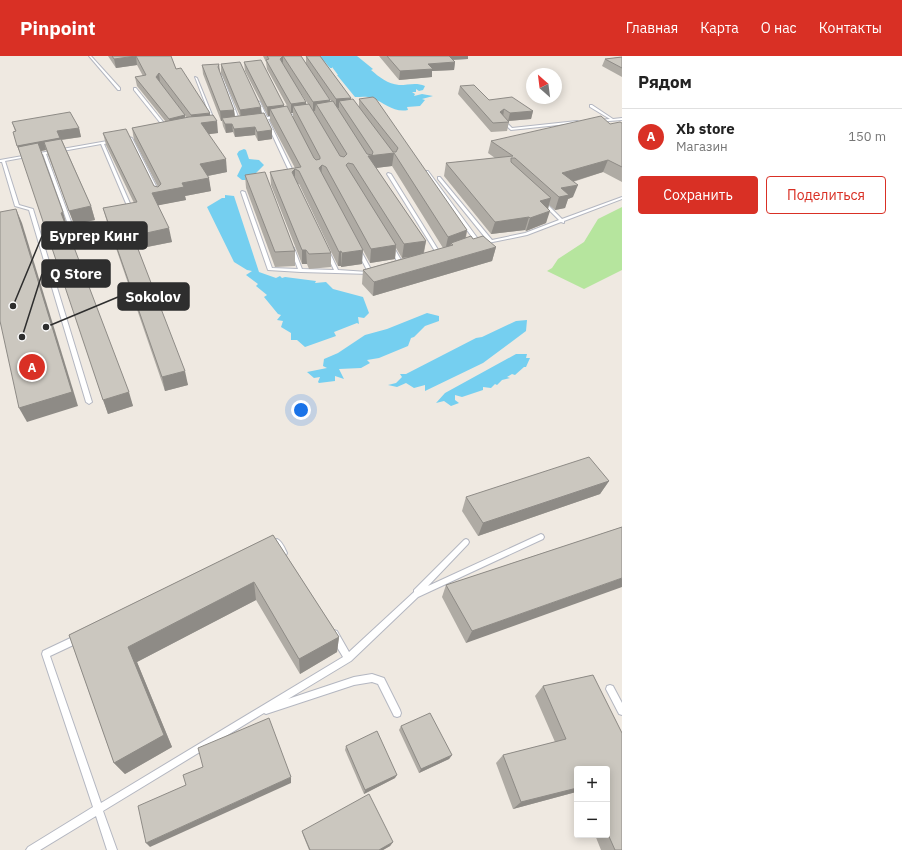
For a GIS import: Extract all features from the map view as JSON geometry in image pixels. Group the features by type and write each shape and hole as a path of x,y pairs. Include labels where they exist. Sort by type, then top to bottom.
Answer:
{"lane":[{"path":"90,56 119,89"},
{"path":"221,75 239,121"},
{"path":"196,78 213,124 221,123"},
{"path":"135,89 169,131 161,132"},
{"path":"256,98 291,171"},
{"path":"591,106 612,120"},
{"path":"285,109 292,123"},
{"path":"253,120 303,114"},
{"path":"591,121 622,119"},
{"path":"233,122 246,120"},
{"path":"502,120 511,129 584,122"},
{"path":"123,139 138,136"},
{"path":"130,138 157,191"},
{"path":"89,402 31,210 17,206 1,161 116,140"},
{"path":"102,143 130,208"},
{"path":"44,153 71,227"},
{"path":"427,172 479,243"},
{"path":"388,174 439,257 447,254"},
{"path":"438,178 491,241"},
{"path":"243,192 270,269 377,272"},
{"path":"472,246 479,243 526,234 563,222 622,198"},
{"path":"542,202 563,222"},
{"path":"388,242 404,268"},
{"path":"290,243 301,271"},
{"path":"323,243 337,272"},
{"path":"357,247 371,273"},
{"path":"397,269 411,266"},
{"path":"415,595 542,537"},
{"path":"263,548 277,542 289,561"},
{"path":"32,850 348,658 415,595 466,542"},
{"path":"329,625 348,658"},
{"path":"88,634 46,654 112,850"},
{"path":"255,714 354,681 372,678 380,681 397,713"},
{"path":"610,688 622,711"}],"green space":[{"path":"622,207 622,270 584,289 547,271 552,268 558,259 584,242 598,219"}],"water":[{"path":"308,56 357,56 373,69 371,70 374,73 387,82 399,85 422,85 425,86 423,90 419,91 416,89 416,92 412,92 415,94 414,96 422,94 433,96 422,99 425,100 420,106 407,107 408,110 403,111 394,109 370,97 355,97 332,67 330,68 325,62"},
{"path":"244,149 246,150 249,159 259,160 264,165 249,180 242,180 237,176 242,166 237,154 239,151"},
{"path":"225,195 234,196 259,272 276,278 280,276 282,278 285,277 316,281 315,283 326,282 333,289 363,297 369,313 364,318 358,317 359,324 357,323 334,332 336,336 305,347 297,340 291,340 291,333 281,327 283,321 277,320 281,315 278,314 264,297 267,295 256,286 258,284 246,275 252,271 247,270 234,262 207,207 222,198 225,198"},
{"path":"427,313 439,316 439,321 425,326 411,338 408,346 379,358 367,360 370,363 361,368 339,369 344,379 335,376 335,381 319,383 320,377 314,378 307,372 327,368 323,366 324,359 338,353 365,335 387,329"},
{"path":"527,320 526,331 483,363 425,391 425,385 414,388 406,383 397,387 388,385 396,383 402,377 400,374 406,374 476,338 482,337 516,321"},
{"path":"516,354 527,354 526,358 530,358 526,367 515,375 512,374 507,377 510,378 502,380 491,388 483,387 483,390 462,397 455,395 455,400 459,403 451,406 444,401 436,403 445,393"}],"building":[{"path":"112,56 136,56 114,59"},
{"path":"136,56 171,56 176,69 181,68 210,113 191,115 159,73 156,77 185,115 169,119 135,77 146,75"},
{"path":"267,56 283,56 280,59 306,102 291,104 266,60 269,59"},
{"path":"283,56 301,56 330,100 313,102"},
{"path":"306,56 320,56 351,98 336,99"},
{"path":"387,56 449,56 455,62 428,64 433,69 400,71"},
{"path":"622,57 622,68 605,59"},
{"path":"261,60 284,105 267,107 244,62"},
{"path":"240,62 261,107 240,110 221,64"},
{"path":"219,64 218,67 234,110 220,111 202,65"},
{"path":"474,85 489,100 512,97 533,111 510,113 504,109 500,112 509,122 493,123 460,86"},
{"path":"373,97 376,99 467,230 448,237 394,153 368,156 426,241 404,244 353,164 348,163 346,165 396,245 371,249 326,167 322,165 319,168 363,250 342,253 341,251 339,252 299,171 295,169 292,172 331,253 309,254 306,250 302,250 270,172 301,167 270,109 287,106 316,160 320,159 320,157 293,106 309,104 340,156 344,157 347,154 316,104 333,101 367,154 372,155 373,152 339,101 353,99 393,152 396,152 398,148 359,99"},
{"path":"70,112 79,128 57,131 60,138 17,146 13,132 16,131 12,122"},
{"path":"264,113 272,130 257,132 255,127 234,129 232,124 225,124 222,118"},
{"path":"213,115 217,121 201,123 226,159 200,164 209,178 182,183 184,187 152,193 169,228 133,236 185,371 162,377 103,208 137,202 103,133 126,129 154,186 158,187 161,184 132,128 189,117"},
{"path":"601,116 610,124 622,123 622,167 608,160 562,173 578,185 561,188 569,195 559,197 515,158 511,158 511,162 551,198 540,201 550,211 530,218 495,222 446,163 513,156 491,141"},
{"path":"61,139 91,206 69,211 44,142"},
{"path":"38,143 63,212 61,213 129,392 103,400 18,147"},
{"path":"265,172 295,251 275,252 245,175"},
{"path":"16,209 72,392 19,408 0,321 0,212"},
{"path":"471,236 473,239 483,236 496,247 374,282 363,270 453,245 451,243"},
{"path":"589,457 609,481 483,523 466,497"},
{"path":"622,527 622,578 472,631 446,585"},
{"path":"273,535 339,637 299,659 254,582 128,647 164,735 114,763 69,635"},
{"path":"593,675 622,733 622,850 615,850 610,838 610,766 574,766 574,789 521,802 503,755 566,739 543,686"},
{"path":"430,713 452,755 421,769 401,726"},
{"path":"269,718 291,777 146,843 138,806 186,785 183,775 203,767 198,748"},
{"path":"377,731 397,775 365,790 346,746"},
{"path":"369,794 393,842 379,850 310,850 302,831"}],"place":[{"name":"Бургер Кинг","path":"13,306"},
{"name":"Sokolov","path":"46,327"},
{"name":"Q Store","path":"22,337"},
{"name":"Xb store","path":"32,367"}]}
